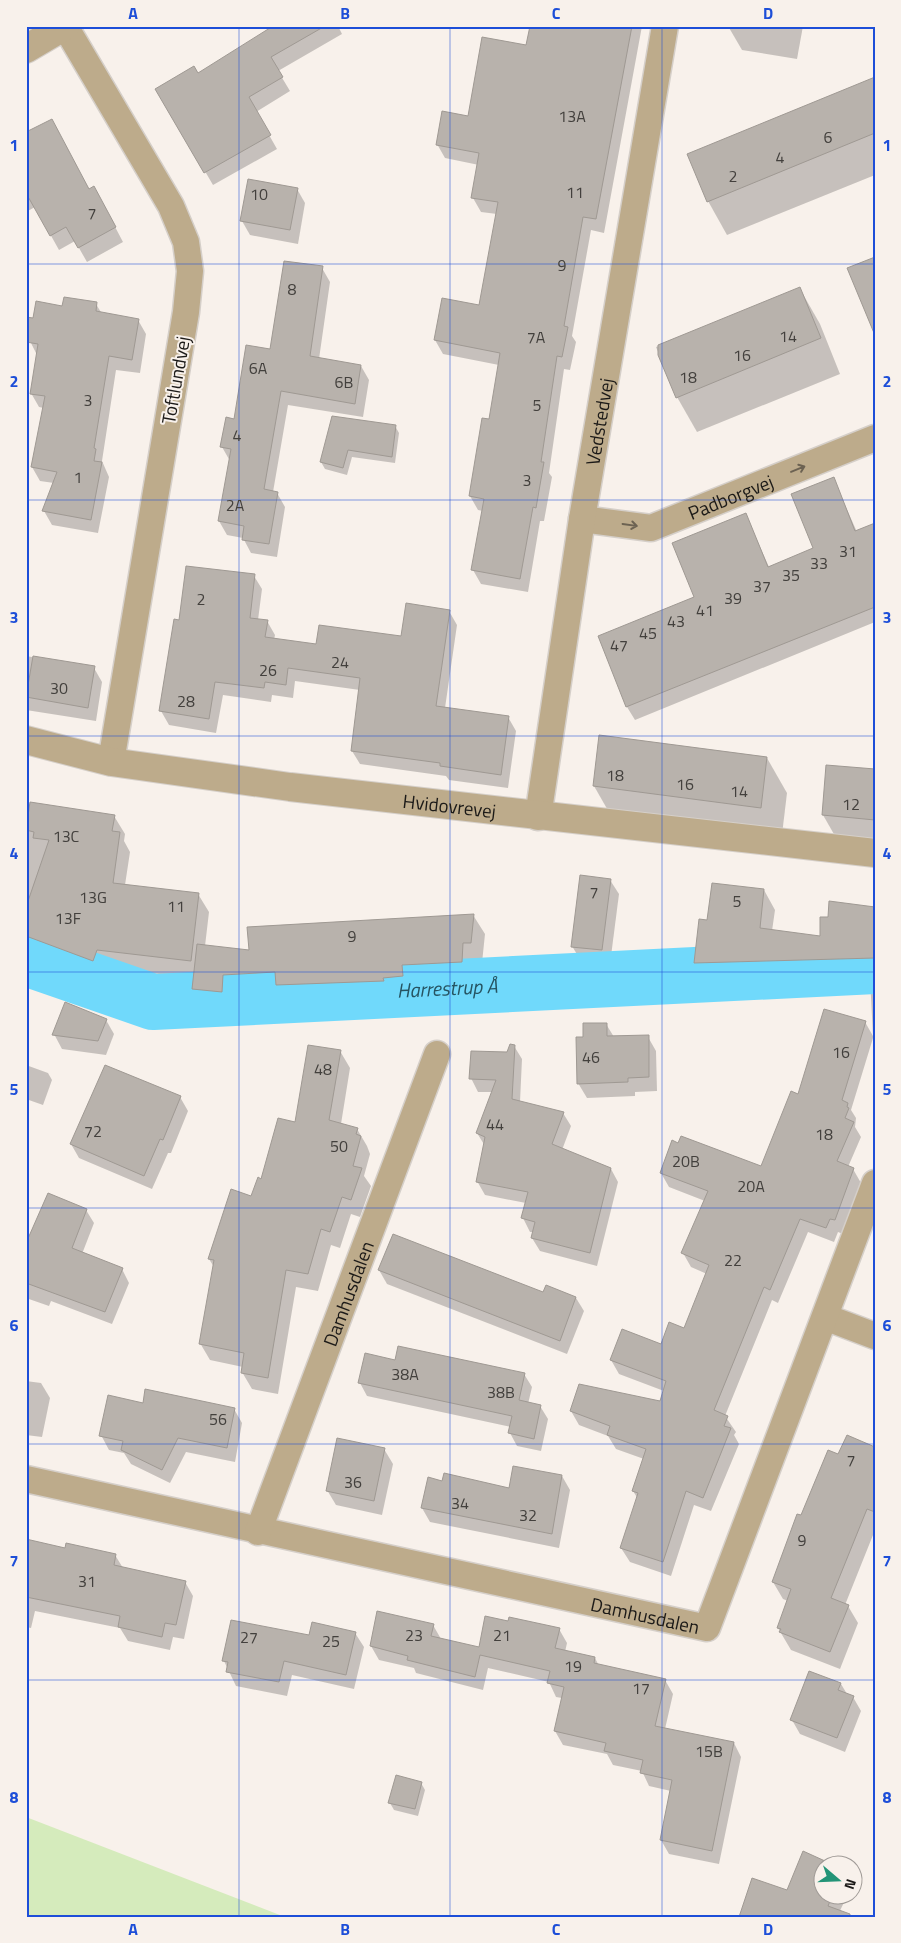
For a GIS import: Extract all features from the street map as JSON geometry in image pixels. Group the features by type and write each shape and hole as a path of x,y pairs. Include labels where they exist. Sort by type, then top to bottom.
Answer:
{"street":[{"path":"26,49 65,26"},
{"name":"Toftlundvej","path":"65,26 171,206 186,242 190,271 186,312 111,762"},
{"name":"Vedstedvej","path":"538,817 582,519 665,26"},
{"name":"Padborgvej","path":"582,519 651,528 875,438"},
{"name":"Hvidovrevej","path":"26,740 111,762 290,787 538,817 875,853"},
{"name":"Damhusdalen","path":"258,1532 437,1054"},
{"name":"Damhusdalen","path":"26,1480 258,1532 707,1628 875,1183"},
{"path":"825,1317 875,1336"}],"green space":[{"path":"26,1817 285,1917 26,1917"}],"building":[{"path":"273,26 325,26 271,57 283,77 249,97 271,135 204,173 155,89 194,66 198,73"},
{"path":"530,26 632,26 596,219 583,217 564,326 568,327 562,357 557,356 541,462 544,462 536,508 533,507 520,579 471,570 484,499 469,496 482,418 489,419 500,353 434,340 442,298 479,305 498,202 471,198 479,153 436,145 442,111 468,116 482,37 526,45"},
{"path":"875,77 875,133 707,202 687,154"},
{"path":"52,119 89,189 94,186 116,227 78,248 66,227 50,236 26,193 26,132"},
{"path":"248,179 298,188 290,230 240,221"},
{"path":"875,257 875,333 874,333 847,268"},
{"path":"284,261 323,266 310,356 361,365 355,404 281,391 264,489 278,492 269,544 242,540 244,526 218,521 231,449 220,447 226,417 234,419 246,345 270,349"},
{"path":"800,287 821,338 676,398 658,355 658,345"},
{"path":"64,297 97,302 96,311 139,319 132,360 109,356 94,448 96,449 94,461 102,462 91,520 42,511 57,472 31,467 45,396 30,394 38,344 26,342 26,317 33,318 36,301 62,306"},
{"path":"332,416 396,425 392,457 348,450 343,468 320,462"},
{"path":"834,477 855,531 875,523 875,607 626,707 598,636 694,597 672,543 746,513 768,567 813,548 791,494"},
{"path":"186,566 255,574 250,618 268,620 265,637 316,644 319,625 401,636 406,603 450,610 436,706 509,716 501,775 440,766 440,763 351,751 360,678 288,668 286,685 265,682 264,688 215,682 209,719 159,711 174,619 179,620"},
{"path":"33,656 95,666 88,708 26,697"},
{"path":"599,735 767,757 761,808 593,786"},
{"path":"826,765 875,769 875,820 822,815"},
{"path":"30,802 115,815 112,831 120,832 113,883 199,893 191,961 97,950 93,961 26,936 26,907 49,840 33,838 34,832 26,830"},
{"path":"580,875 611,879 602,950 571,947"},
{"path":"712,883 764,889 760,928 820,936 820,917 828,917 829,901 875,907 875,958 694,963 699,919 707,920"},
{"path":"474,914 471,943 463,943 462,962 402,965 403,976 383,978 384,981 276,985 275,972 223,975 222,992 192,989 197,944 249,950 247,927"},
{"path":"65,1002 107,1019 98,1041 52,1035"},
{"path":"824,1009 866,1021 842,1100 848,1103 847,1107 849,1108 845,1118 854,1122 837,1161 854,1168 835,1220 830,1219 826,1228 800,1219 770,1290 764,1287 714,1410 728,1416 724,1426 731,1428 703,1498 686,1491 663,1562 620,1548 638,1493 632,1491 646,1449 607,1435 610,1426 570,1411 579,1384 660,1401 666,1381 610,1360 622,1329 661,1344 669,1322 684,1328 709,1265 681,1253 708,1191 660,1173 672,1140 678,1143 681,1136 761,1166 791,1091 798,1094"},
{"path":"583,1023 607,1023 607,1036 649,1035 649,1077 628,1078 628,1082 577,1084 576,1037 583,1037"},
{"path":"510,1044 515,1045 512,1099 564,1112 552,1144 611,1168 590,1253 531,1238 535,1222 521,1218 528,1192 476,1182 485,1137 476,1133 496,1080 469,1079 471,1051 507,1052"},
{"path":"308,1045 341,1050 329,1120 358,1128 356,1134 361,1136 353,1166 362,1168 351,1200 342,1197 330,1232 321,1229 308,1274 286,1270 268,1378 241,1373 244,1353 199,1344 214,1260 208,1259 231,1189 251,1196 258,1177 261,1179 278,1118 295,1122"},
{"path":"105,1065 181,1096 163,1140 160,1139 144,1176 70,1144"},
{"path":"48,1193 87,1209 72,1248 123,1268 105,1312 26,1283 26,1243"},
{"path":"393,1234 543,1292 546,1285 576,1297 560,1341 378,1270"},
{"path":"398,1346 525,1373 519,1400 541,1405 534,1439 508,1433 512,1416 358,1383 365,1353 395,1360"},
{"path":"145,1389 235,1408 227,1448 178,1438 162,1470 121,1450 123,1441 99,1436 108,1395 143,1403"},
{"path":"847,1435 875,1447 875,1512 867,1509 831,1598 849,1605 830,1652 779,1632 781,1629 777,1628 791,1589 772,1582 797,1514 801,1515 828,1450 838,1454"},
{"path":"337,1438 385,1448 374,1501 326,1491"},
{"path":"513,1466 562,1475 552,1534 421,1508 428,1477 442,1481 444,1473 509,1488"},
{"path":"26,1539 65,1548 66,1543 116,1554 114,1565 186,1581 176,1625 165,1623 162,1637 118,1627 120,1616 26,1597"},
{"path":"377,1611 434,1624 431,1636 479,1647 485,1616 508,1621 509,1617 560,1628 555,1648 595,1657 594,1663 666,1679 655,1726 734,1742 712,1851 660,1840 672,1780 640,1773 643,1760 604,1751 606,1743 554,1731 564,1687 547,1683 550,1671 480,1655 475,1677 407,1660 408,1656 370,1646"},
{"path":"231,1620 309,1635 312,1622 356,1632 346,1675 284,1661 279,1682 226,1672 228,1662 222,1661"},
{"path":"809,1671 841,1683 838,1690 854,1696 837,1738 790,1720"},
{"path":"396,1775 422,1782 415,1809 388,1803"},
{"path":"803,1851 814,1856 814,1906 828,1906 850,1914 850,1917 739,1917 752,1878 787,1890"}],"waterway":[{"name":"Harrestrup Å","path":"26,958 153,1002 875,966"}]}
